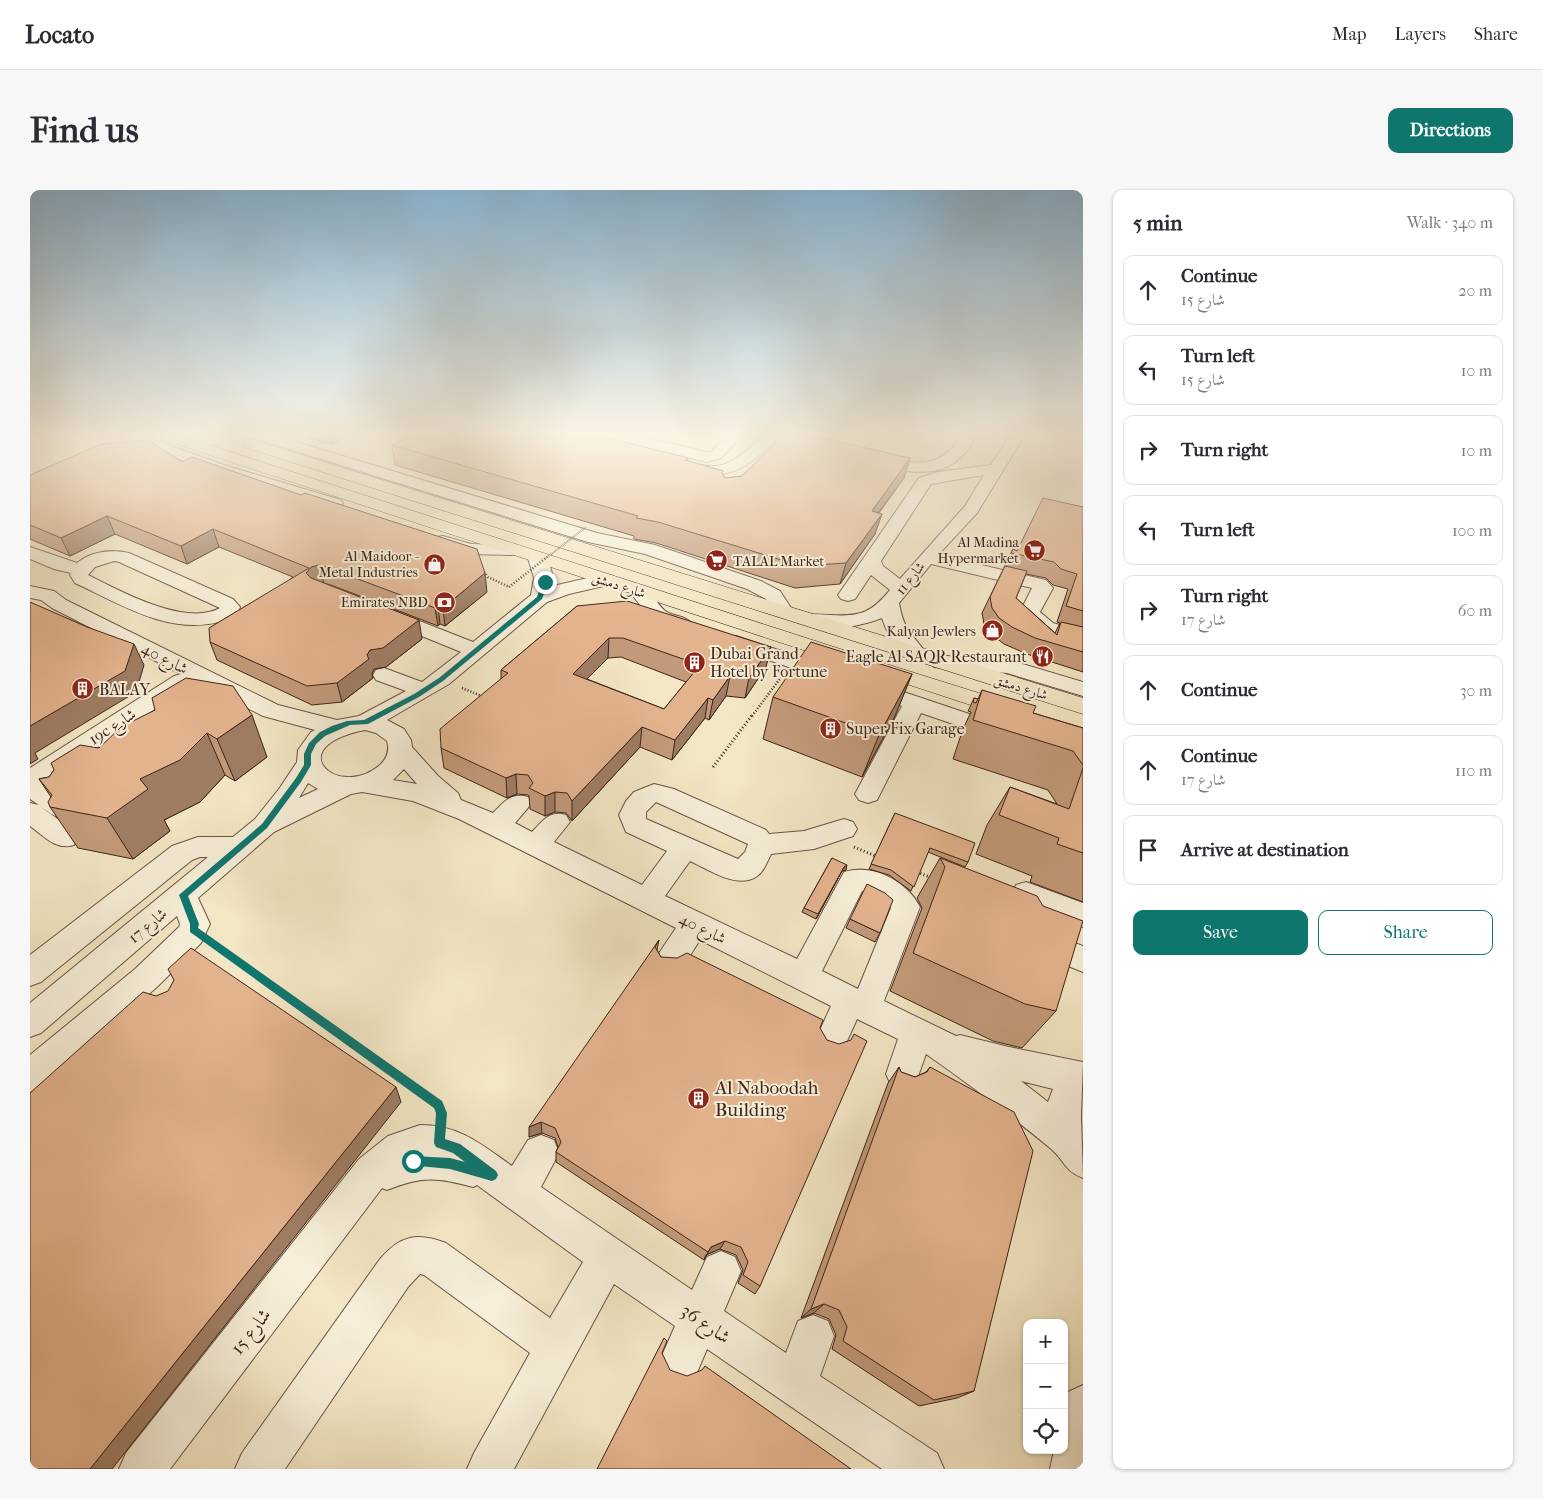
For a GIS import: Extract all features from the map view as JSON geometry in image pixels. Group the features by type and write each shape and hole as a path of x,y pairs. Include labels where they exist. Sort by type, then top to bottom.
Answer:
{"main road":[{"name":"شارع دمشق","path":"338,493 1034,717"},
{"name":"شارع دمشق","path":"403,493 461,511 614,550 810,620 1083,706"},
{"path":"461,511 495,508"}],"street":[{"path":"298,493 464,548 511,550"},
{"path":"445,493 594,538 614,550"},
{"path":"848,595 917,493"},
{"name":"شارع 11","path":"810,620 844,622 859,620 883,611 929,554 971,509 982,493"},
{"path":"30,552 61,565 80,569"},
{"path":"929,554 1041,586 1043,590 1030,612 1036,621 1050,628 1083,638"},
{"path":"123,557 230,606 229,611 215,618 166,616 82,579 79,574 80,569 85,564 99,558 123,557"},
{"path":"537,558 544,574 545,582 540,598"},
{"path":"872,561 875,569 895,596"},
{"path":"365,722 432,685 477,651 540,598 563,588 606,580"},
{"path":"62,605 101,587"},
{"path":"638,591 653,611 664,618 1016,736"},
{"name":"شارع 40","path":"32,593 62,605 194,673 271,710 335,727"},
{"name":"شارع 11","path":"895,596 893,623 898,633 915,653"},
{"path":"369,608 477,651"},
{"path":"942,662 1009,667 1083,688"},
{"name":"19c شارع","path":"30,780 194,673"},
{"path":"384,674 432,685"},
{"path":"400,746 393,732 381,725 365,722 335,727 322,734 310,754 312,773 321,780 355,784 378,778 390,770 398,760 400,746 418,707 432,685"},
{"path":"868,794 915,702"},
{"name":"شارع 40","path":"271,710 310,754"},
{"name":"شارع 40","path":"400,746 429,782 485,820"},
{"name":"شارع 17","path":"30,1023 264,826 288,795 310,754"},
{"name":"شارع 40","path":"355,784 417,793 485,820 927,1038 1003,1088 1079,1157"},
{"name":"شارع 17","path":"264,826 355,784"},
{"path":"30,787 66,811"},
{"path":"762,844 752,865 745,870 740,870 684,848 635,825 632,816 645,796 654,793 665,795 753,834 762,844 779,845 845,836"},
{"path":"485,820 515,802"},
{"path":"30,812 65,838"},
{"path":"532,843 553,820"},
{"path":"30,973 182,853 198,847 240,847"},
{"path":"647,900 684,848"},
{"path":"803,977 854,880 862,879 899,896 906,907 858,1004 832,1039"},
{"path":"30,1076 156,988 194,930 195,924 183,895"},
{"path":"1025,914 1083,915"},
{"path":"1025,914 1083,924"},
{"path":"1025,914 1083,952"},
{"path":"1025,914 1083,959"},
{"path":"670,960 694,924"},
{"path":"1051,957 1083,970"},
{"path":"903,1074 927,1038"},
{"name":"شارع 40","path":"927,1038 1009,1063 1082,1078"},
{"path":"1079,1157 1064,1121 1064,1103 1070,1089 1082,1078"},
{"name":"شارع 15","path":"142,1469 357,1193 378,1149 423,1142 440,1143 456,1148 505,1184"},
{"path":"505,1184 541,1153"},
{"name":"شارع 15","path":"357,1193 394,1167 413,1161 450,1163 505,1184"},
{"name":"شارع 36","path":"505,1184 608,1257 920,1469"},
{"path":"258,1469 394,1274 410,1256 422,1253 432,1257 556,1346"},
{"path":"490,1469 556,1346 608,1257"},
{"path":"681,1360 720,1271"},
{"path":"796,1385 813,1336"},
{"path":"1073,1469 1083,1407"}],"path":[{"path":"488,578 509,587 586,527"},
{"path":"713,768 793,662"},
{"path":"432,685 487,698"},
{"path":"845,836 882,858"},
{"path":"910,869 937,880"},
{"path":"194,930 438,1104 442,1113 440,1143"}],"building":[{"path":"30,493 294,493 301,495 305,493 477,549 485,573 443,608 438,606 435,608 326,567 319,565 311,567 306,573 311,578 419,620 383,648 370,650 367,655 369,659 337,683 307,686 210,642 209,628 309,568 213,529 181,546 107,516 61,538 30,525"},
{"path":"557,493 885,493 872,511 882,514 846,563 801,566 658,522 636,518 638,516"},
{"path":"1043,498 1083,507 1083,611 1066,606 1077,574 1061,569 1054,562 1011,553 1013,549 1017,551"},
{"path":"1005,566 1027,571 1016,598 1057,635 1061,622 1083,627 1083,652 1035,638 1012,627 999,618 992,608 990,597"},
{"path":"627,601 771,647 749,678 730,676 713,700 708,698 675,740 642,727 572,801 567,793 555,792 545,796 529,788 533,783 528,775 516,774 506,778 441,748 440,729 508,673 501,670 577,606","holes":["609,638 623,638 700,665 664,709 573,674"]},
{"path":"30,602 87,627 134,644 125,671 30,726"},
{"path":"811,642 912,674 879,735 773,697"},
{"path":"186,678 233,686 252,715 217,739 207,733 180,760 140,779 148,789 107,818 50,807 48,802 52,795 39,779 49,777 54,770 51,763 80,745 99,748 121,727 155,710 152,698"},
{"path":"982,690 1036,706 1033,713 1083,728 1083,765 1073,751 973,720"},
{"path":"1083,768 1083,853 1057,844 1059,838 999,815 1010,787 1069,809"},
{"path":"895,813 975,843 968,862 930,848 914,887 891,870 871,864"},
{"path":"832,858 847,865 844,867 818,914 804,908"},
{"path":"940,858 1037,896 1043,906 1083,921 1056,1011 1025,1004 913,953 945,867"},
{"path":"867,884 885,893 893,900 880,933 850,919"},
{"name":"Al Naboodah Building","path":"659,940 655,947 661,957 677,958 687,953 823,1020 820,1028 827,1040 839,1044 851,1040 854,1034 867,1041 760,1286 743,1275 748,1262 741,1247 725,1241 711,1247 708,1252 556,1152 561,1142 555,1128 541,1122 529,1127"},
{"path":"191,948 396,1087 90,1469 30,1469 30,1093 143,992 156,996 168,991 174,980 168,969"},
{"path":"899,1067 901,1072 915,1077 927,1072 930,1067 1014,1112 1033,1151 974,1391 934,1400 843,1341 847,1327 839,1310 824,1304 811,1309"},
{"path":"664,1338 667,1341 662,1353 670,1370 687,1376 702,1370 705,1366 851,1469 597,1469"}],"place":[{"name":"Al Madina Hypermarket","path":"1035,550"},
{"name":"TALAL Market","path":"717,561"},
{"name":"Al Maidoor - Metal Industries","path":"434,564"},
{"name":"Emirates NBD","path":"444,602"},
{"name":"Kalyan Jewlers","path":"992,631"},
{"name":"Eagle Al SAQR Restaurant","path":"1043,656"},
{"name":"Dubai Grand Hotel by Fortune","path":"694,662"},
{"name":"BALAY","path":"83,689"},
{"name":"Super Fix Garage","path":"830,728"},
{"name":"Al Naboodah Building","path":"699,1098"}],"route":[{"path":"413,1161 450,1163 492,1175 456,1148 440,1143 442,1113 438,1104 194,930 195,924 183,895 264,826 277,811 308,765 307,754 313,743 322,734 335,727 365,722 387,712 441,679 540,598 545,582"}]}
